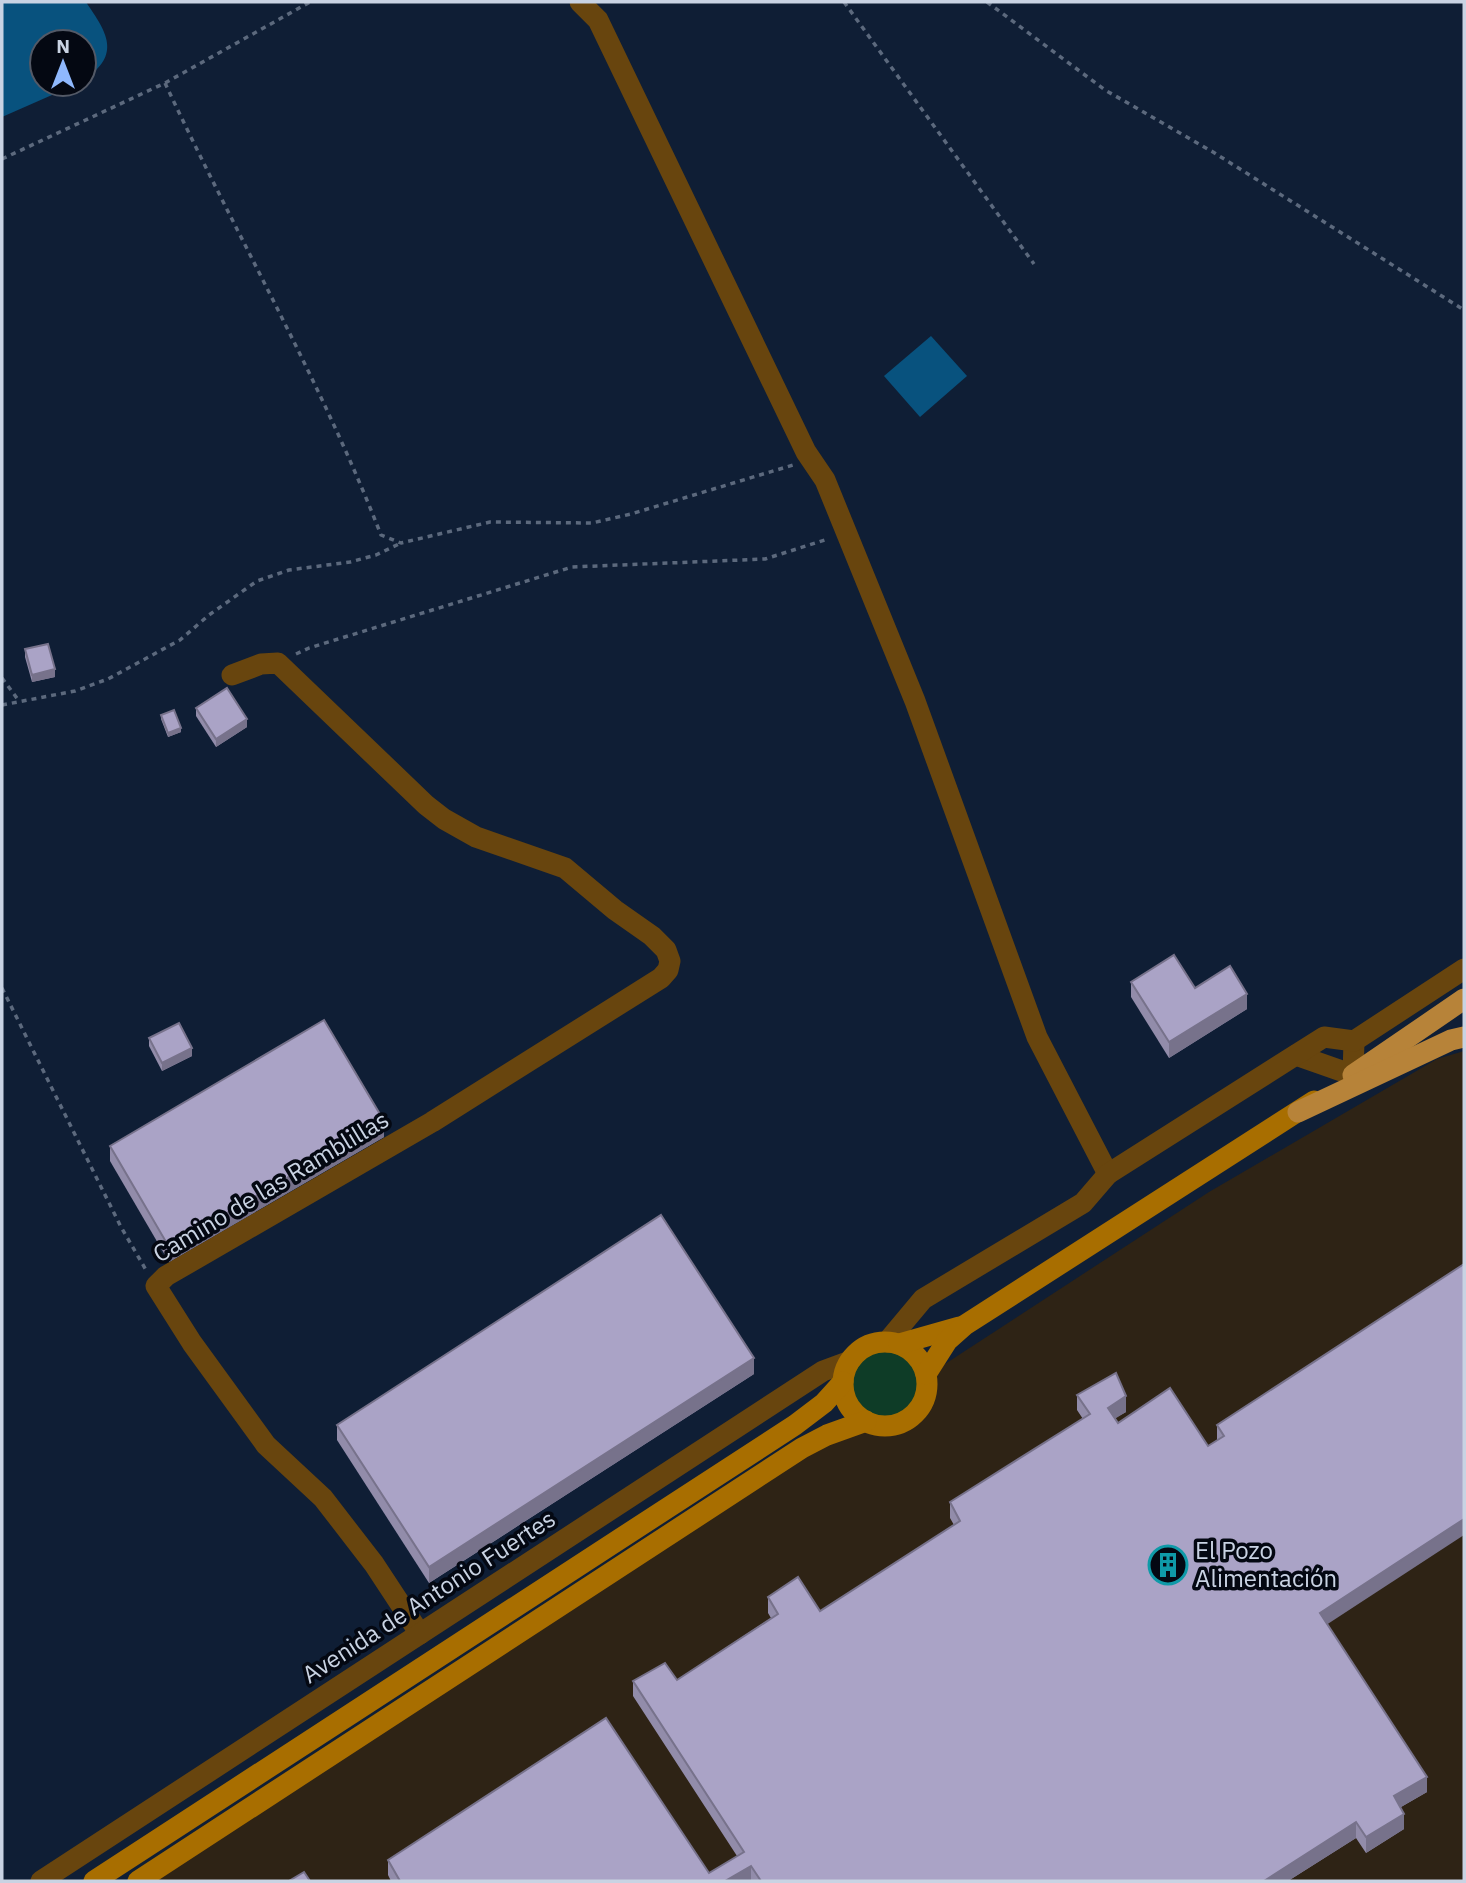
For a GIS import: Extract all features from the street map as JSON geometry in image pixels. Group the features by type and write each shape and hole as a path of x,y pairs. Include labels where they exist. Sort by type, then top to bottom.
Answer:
{"highway":[{"path":"1353,1074 1464,999"},
{"path":"1298,1112 1451,1040 1464,1037"}],"main road":[{"path":"926,1374 947,1341 965,1325 1353,1074"},
{"path":"94,1881 795,1425 824,1403 843,1382 850,1361 866,1347 965,1325"},
{"path":"843,1382 849,1405 866,1421 893,1425 916,1412 924,1401 926,1374 921,1361 912,1351 893,1343"},
{"path":"138,1881 802,1448 827,1435 866,1421"}],"street":[{"path":"580,2 598,20 812,461 825,480 915,701 1037,1037 1108,1174"},
{"path":"232,675 261,664 278,663"},
{"name":"Camino de las Ramblillas","path":"278,663 435,812 476,838 565,868 615,910 652,936 666,950 670,961 668,970 661,978 627,1000 432,1122 166,1276 156,1286 192,1343 266,1445 323,1498 374,1564 420,1634"},
{"path":"893,1343 923,1299 1083,1203 1108,1174 1324,1037 1353,1041 1464,969"},
{"path":"1296,1055 1353,1074 1353,1041"},
{"name":"Avenida de Antonio Fuertes","path":"40,1881 823,1371 850,1361"}],"path":[{"path":"2,159 165,83 310,2"},
{"path":"844,2 1034,264"},
{"path":"987,2 1105,90 1213,152 1464,310"},
{"path":"165,83 331,422 381,535 401,543"},
{"path":"2,705 75,691 140,664 180,640 209,615 257,582 289,570 350,562 376,555 401,543 490,522 592,523 631,514 764,472 812,461"},
{"path":"278,663 309,648 572,566 765,559 847,533"},
{"path":"2,678 19,701"},
{"path":"2,988 121,1227 156,1286"}],"shaded area":[{"path":"1464,1051 1464,1881 151,1881 1209,1192 1437,1059"}],"green space":[{"path":"885,1346 899,1349 912,1357 920,1370 923,1384 920,1398 912,1411 899,1419 885,1422 871,1419 858,1411 850,1398 847,1384 850,1370 858,1357 871,1349"}],"water":[{"path":"2,2 86,2 105,33 107,52 103,61 98,67 98,28 28,28 28,98 45,98 2,117"},
{"path":"931,336 967,376 920,417 884,376"}],"building":[{"path":"48,644 55,669 32,675 25,649"},
{"path":"227,688 247,719 216,739 196,708"},
{"path":"174,710 181,728 168,733 161,715"},
{"path":"1174,955 1195,988 1230,966 1247,994 1169,1042 1131,982"},
{"path":"324,1020 384,1121 169,1247 110,1146"},
{"path":"179,1023 192,1048 162,1063 149,1038"},
{"path":"661,1215 754,1358 429,1567 337,1425"},
{"name":"El Pozo Alimentación","path":"1464,1264 1464,1519 1320,1613 1427,1777 1394,1796 1404,1814 1366,1837 1356,1822 1264,1881 761,1881 751,1866 725,1881 400,1881 388,1860 606,1718 709,1873 744,1852 633,1681 665,1663 677,1680 778,1614 768,1597 798,1577 820,1611 960,1521 950,1502 1090,1414 1077,1395 1116,1373 1126,1396 1108,1408 1118,1423 1170,1388 1208,1446 1224,1436 1217,1425"},
{"path":"304,1872 310,1881 289,1881"}],"place":[{"name":"El Pozo Alimentación","path":"1168,1565"}]}
